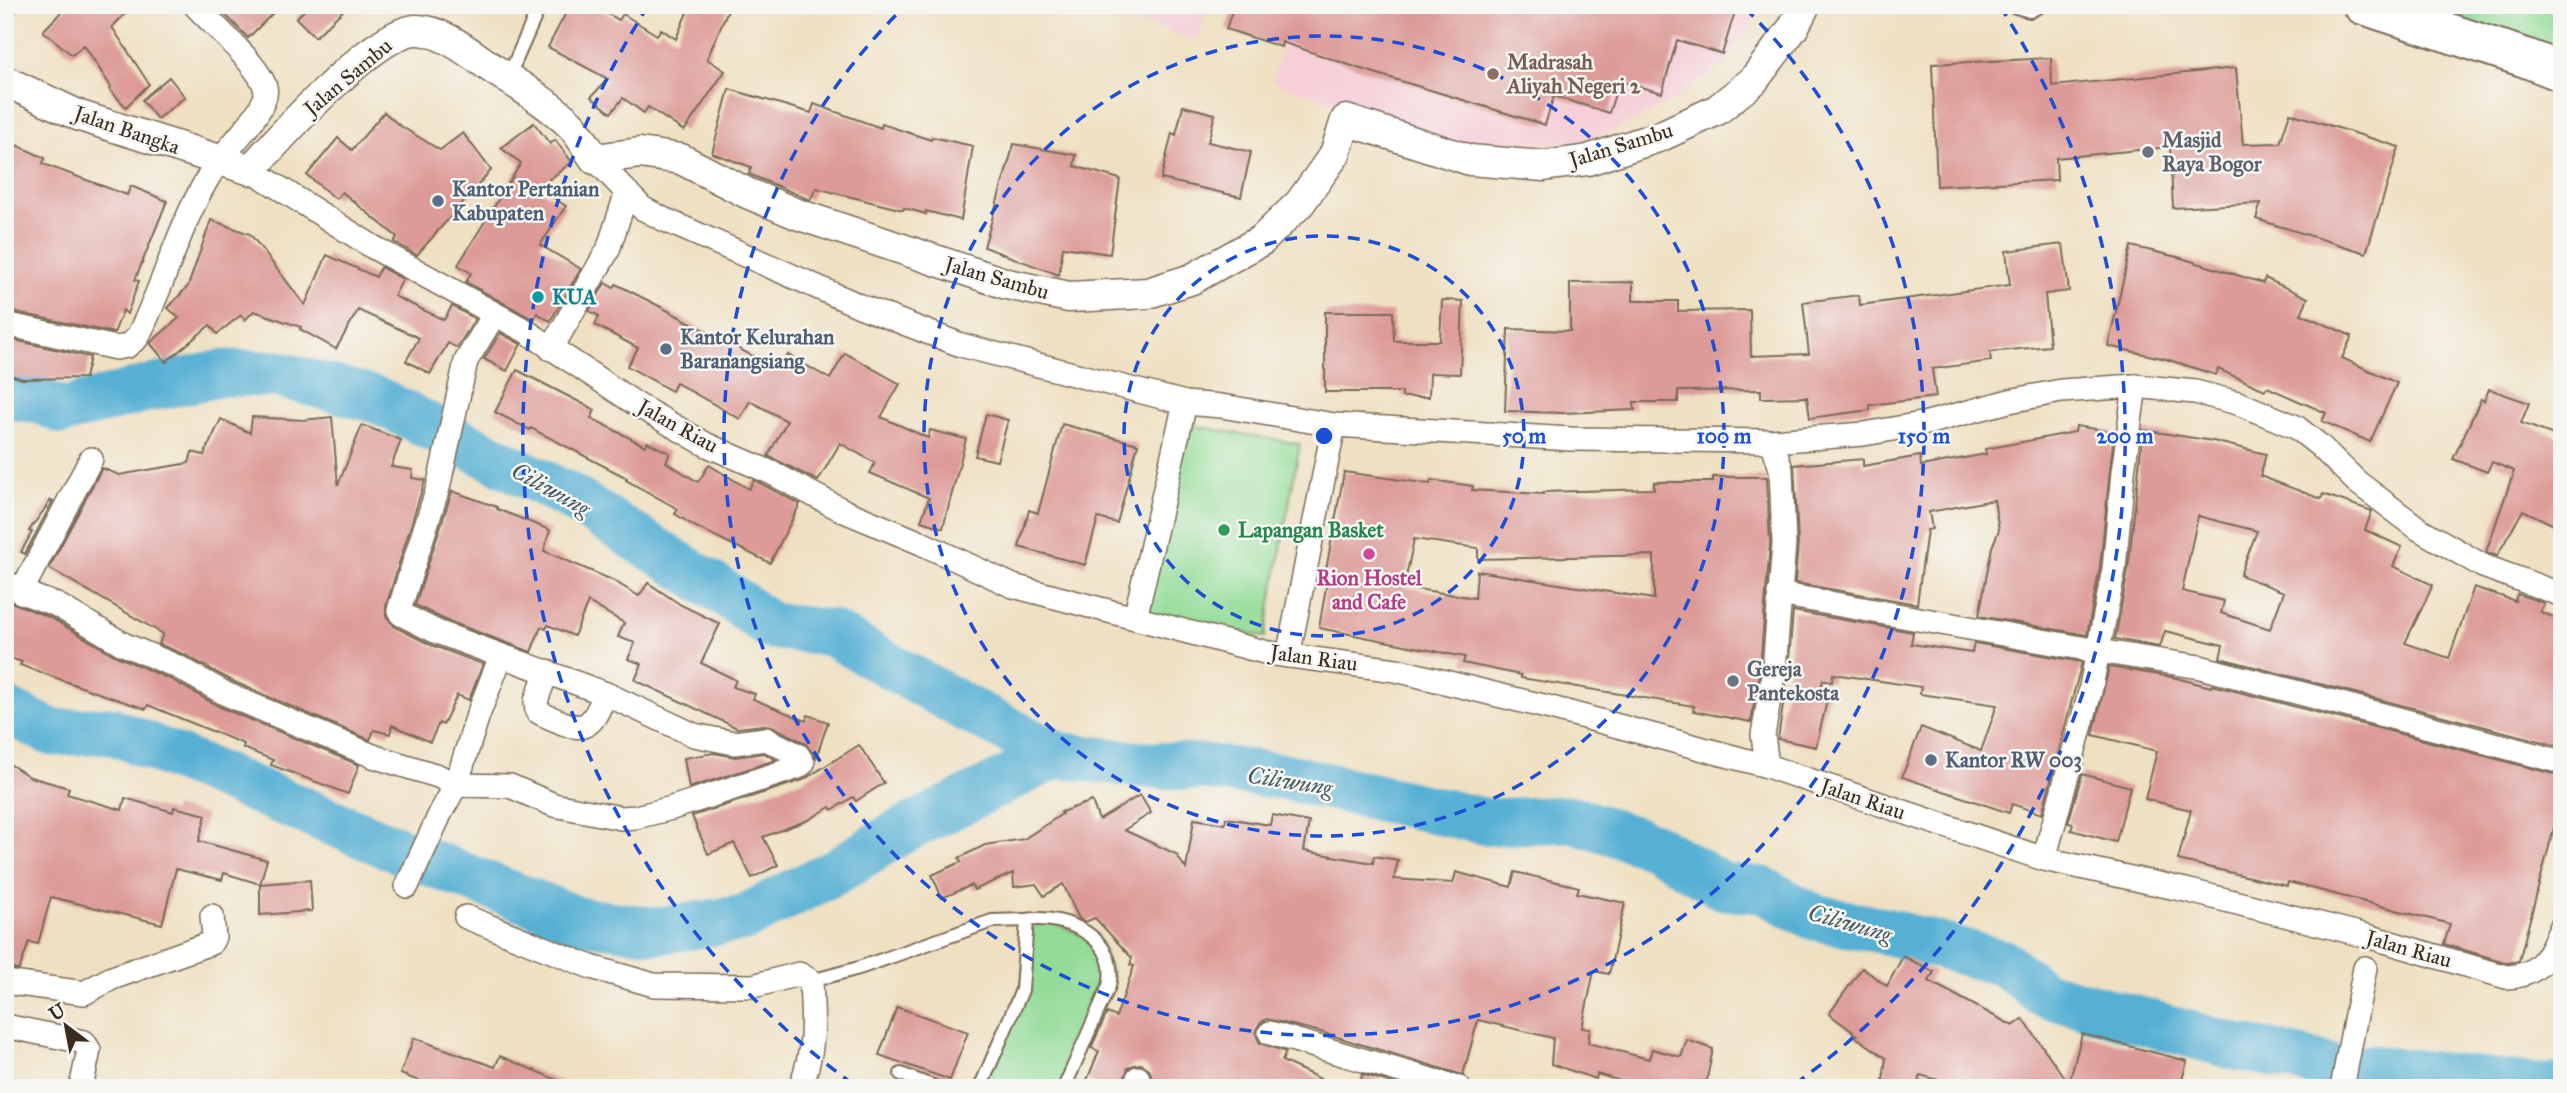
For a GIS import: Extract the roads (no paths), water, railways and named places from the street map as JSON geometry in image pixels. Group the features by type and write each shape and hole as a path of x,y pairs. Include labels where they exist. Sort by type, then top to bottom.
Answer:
{"highway":[{"path":"2363,5 2562,72"}],"street":[{"path":"5,324 116,348 127,346 137,338 191,212 219,160 255,116 265,99 266,88 257,72 195,5"},
{"name":"Jalan Sambu","path":"251,170 288,127 349,70 392,37 416,30 443,36 507,78 571,125 595,159 640,153 681,159 747,193 797,214 1007,284 1069,297 1147,293 1192,279 1262,240 1300,202 1335,154 1346,120 1470,160 1544,166 1588,160 1661,136 1717,110 1753,81 1793,28 1805,5"},
{"name":"Jalan Bangka","path":"5,81 80,116 251,170"},
{"path":"595,159 642,208 919,330 1000,357 1185,402 1334,425 1571,439 1772,441 1864,434 1927,423 2009,401 2048,394 2135,386 2195,392 2238,403 2296,427 2357,482 2419,529 2483,566 2562,595"},
{"name":"Jalan Riau","path":"251,170 361,240 526,331 639,406 707,445 772,473 844,511 922,543 1013,586 1263,652 1396,670 1551,708 1767,766 2044,859 2216,897 2371,937 2506,977 2518,977 2554,961 2562,926"},
{"path":"551,349 608,250 627,192"},
{"path":"91,459 13,587 57,605 123,644 178,667 226,694 373,756 438,776 456,785 510,786 554,805 608,816 636,817 798,767 803,763 798,755 766,739 734,743 694,735 606,694 420,625 400,612 438,488 467,361 494,315"},
{"path":"2044,859 2090,692 2114,569 2123,472 2135,386"},
{"path":"1135,618 1185,402"},
{"path":"1288,656 1334,425"},
{"path":"1767,766 1763,735 1776,659 1784,544 1781,469 1772,441"},
{"path":"1779,594 2200,667 2562,762"},
{"path":"408,886 456,785 500,656"},
{"path":"547,671 536,701 537,711 575,728 586,726 593,719 606,694"},
{"path":"5,982 84,993 112,978 211,943 214,937 212,916"},
{"path":"466,917 591,967 654,985 753,986 799,974 811,981 813,1043 809,1065 800,1088"},
{"path":"2344,1080 2365,968"},
{"path":"5,1026 84,1042 89,1050 81,1088"},
{"path":"1270,1033 1459,1088"}],"lane":[{"path":"507,78 540,5"},
{"path":"2009,5 2030,11 2042,5"},
{"path":"811,981 859,968 992,922 1041,918 1077,927 1098,941 1110,957 1112,975 1064,1088"},
{"path":"980,1088 1022,990 1027,920"},
{"path":"901,1074 937,1088"}],"waterway":[{"name":"Ciliwung","path":"5,396 38,400 63,411 141,390 223,373 277,374 377,400 569,496 729,596 770,626 831,633 967,709 1057,755 1287,777 1487,822 1573,819 1654,846 1724,887 1763,890 1814,917 1889,932 2003,963 2044,994 2240,1048 2334,1068 2372,1068 2539,1087 2562,1087"},
{"name":"Ciliwung","path":"5,710 53,733 110,730 418,858 578,920 658,931 744,918 838,870 898,833 1057,755"}],"place":[{"name":"Madrasah Aliyah Negeri 2","path":"1493,74"},
{"name":"Masjid Raya Bogor","path":"2148,152"},
{"name":"Kantor Pertanian Kabupaten","path":"438,201"},
{"name":"KUA","path":"538,297"},
{"name":"Kantor Kelurahan Baranangsiang","path":"666,349"},
{"name":"Lapangan Basket","path":"1224,530"},
{"name":"Rion Hostel and Cafe","path":"1369,554"},
{"name":"Gereja Pantekosta","path":"1733,681"},
{"name":"Kantor RW 003","path":"1931,760"}]}
